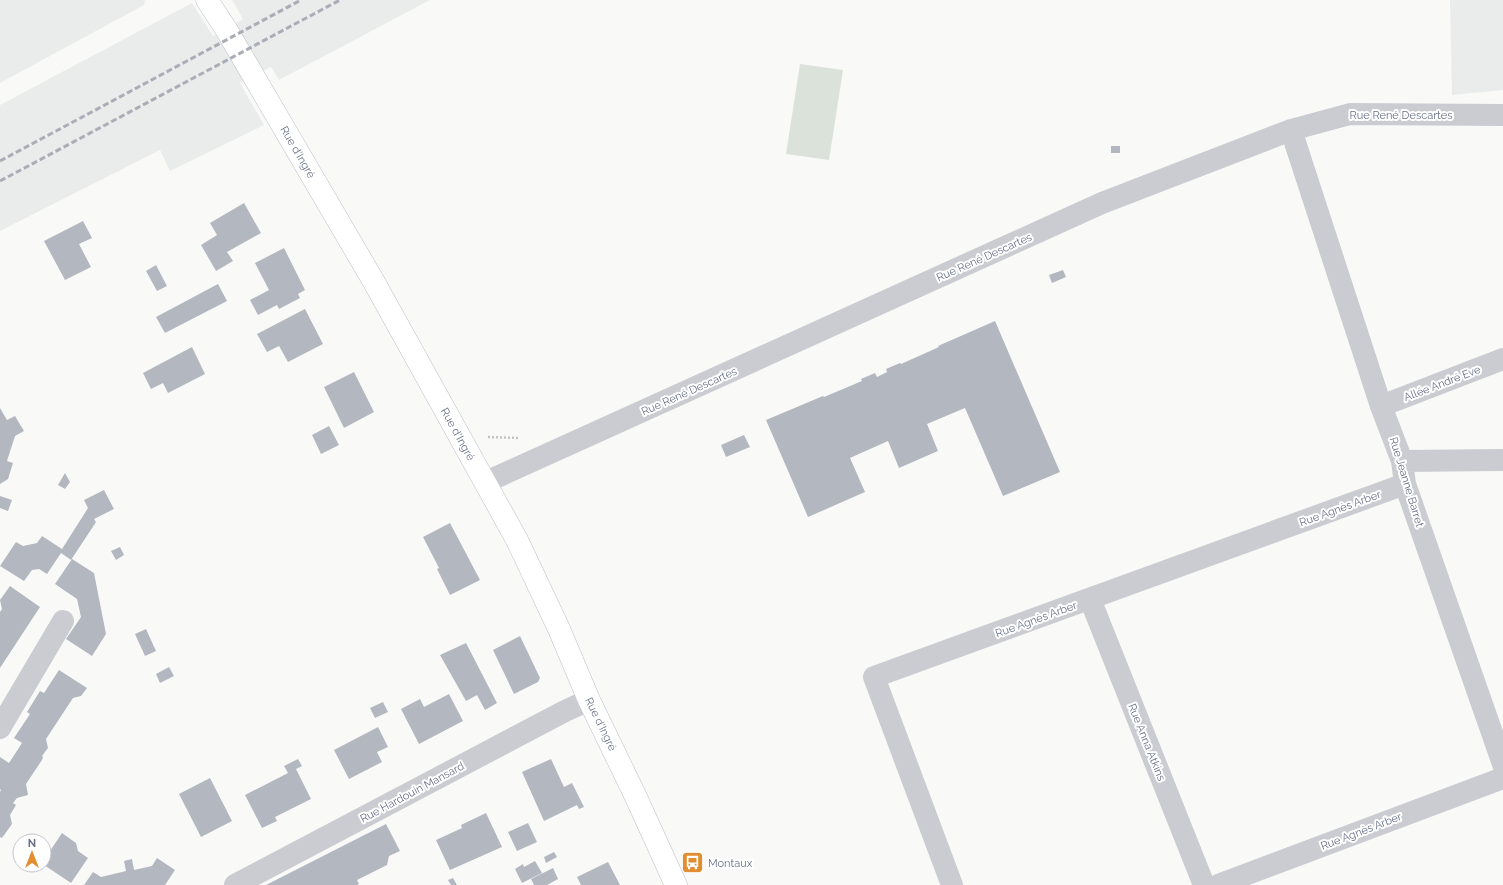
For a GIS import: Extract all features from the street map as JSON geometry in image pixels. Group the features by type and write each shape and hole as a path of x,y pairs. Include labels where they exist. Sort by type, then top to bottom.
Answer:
{"street":[{"name":"Rue d'Ingré","path":"207,0 234,42 374,282 517,540 559,629 589,700 676,885"},
{"name":"Rue René Descartes","path":"486,482 1102,203 1291,130 1350,114 1503,115"},
{"name":"Rue Jeanne Barret","path":"1291,130 1381,406 1402,461 1405,484 1503,764"},
{"name":"Allée André Eve","path":"1381,406 1503,359"},
{"path":"1402,461 1503,460"},
{"name":"Rue Agnès Arber","path":"952,885 874,677 1405,484"},
{"name":"Rue Anna Atkins","path":"1090,599 1204,885"},
{"path":"2,721 63,621"},
{"name":"Rue Hardouin Mansard","path":"235,885 565,711 589,700"},
{"name":"Rue Agnès Arber","path":"1218,885 1503,778"}],"shaded area":[{"path":"0,0 145,0 144,5 0,83"},
{"path":"232,0 430,0 279,80 271,67 240,83 264,125 170,171 160,150 0,231 0,105 192,3 213,36 243,19"},
{"path":"1450,0 1503,0 1503,90 1452,95"},
{"path":"800,64 843,70 829,160 786,154"}],"building":[{"path":"1111,146 1120,146 1120,153 1111,153"},
{"path":"244,203 261,233 227,252 233,261 216,271 201,245 217,235 210,223"},
{"path":"83,221 92,238 79,244 91,267 65,280 44,241"},
{"path":"284,248 305,290 298,294 300,298 279,309 277,305 258,315 250,300 269,290 255,263"},
{"path":"156,265 167,286 157,291 146,271"},
{"path":"1063,270 1066,277 1052,283 1049,275"},
{"path":"218,284 227,301 165,333 156,317"},
{"path":"305,309 323,344 288,362 279,346 267,352 257,334"},
{"path":"995,321 1060,472 1003,496 965,408 927,424 938,451 899,468 888,441 850,458 865,492 808,517 766,420 862,381 861,379 875,373 877,377 887,372 886,369 900,363 901,364"},
{"path":"192,347 205,374 168,393 163,383 151,389 143,373"},
{"path":"354,372 374,412 344,428 324,387"},
{"path":"0,408 7,420 15,416 24,431 15,436 7,461 13,463 8,479 0,484"},
{"path":"329,426 339,445 321,454 312,435"},
{"path":"744,435 750,447 726,457 721,445"},
{"path":"65,473 70,482 65,489 58,485"},
{"path":"104,490 114,509 94,519 96,522 71,560 61,553 47,574 39,569 32,570 24,581 0,566 16,542 23,546 37,543 42,536 62,549 88,508 84,500"},
{"path":"0,496 12,500 8,511 0,508"},
{"path":"450,523 480,580 450,595 437,569 439,568 423,537"},
{"path":"120,547 124,555 116,560 111,551"},
{"path":"72,559 94,573 106,634 92,656 66,639 81,617 77,599 55,584"},
{"path":"10,586 40,607 0,668 0,612 2,609 0,600"},
{"path":"146,629 156,651 145,656 135,634"},
{"path":"520,636 540,678 538,682 514,694 493,650"},
{"path":"466,643 497,703 485,710 477,695 466,701 440,655"},
{"path":"169,667 174,676 160,683 156,674"},
{"path":"59,670 87,688 81,696 73,698 46,739 48,748 26,784 28,795 17,798 13,803 16,805 10,815 12,824 2,838 0,837 0,757 9,763 22,743 14,738 30,714 27,712 40,691 44,693"},
{"path":"449,694 463,721 419,744 401,709 420,699 424,707"},
{"path":"383,702 388,712 375,718 370,708"},
{"path":"378,727 388,747 377,752 382,762 349,779 334,750"},
{"path":"298,759 302,766 296,769 311,799 275,817 277,821 262,828 245,795 288,773 284,766"},
{"path":"551,759 564,787 572,783 584,807 579,809 577,805 544,821 522,772"},
{"path":"210,778 232,821 201,837 179,794"},
{"path":"486,813 502,847 450,870 436,840 462,828 461,825"},
{"path":"528,823 537,842 517,851 508,832"},
{"path":"386,824 400,851 389,856 387,865 357,880 359,884 266,885"},
{"path":"62,833 76,843 78,851 88,858 71,883 52,870 52,848"},
{"path":"554,852 557,857 546,863 544,857"},
{"path":"693,853 700,868 694,871 687,856"},
{"path":"157,858 175,870 165,885 84,885 93,872 101,877 126,871 124,861 132,859 134,870 152,866"},
{"path":"535,861 542,873 522,883 515,869 523,864 524,867"},
{"path":"608,862 620,885 581,885 577,877"},
{"path":"553,868 558,879 547,885 534,885 531,879"},
{"path":"453,878 457,885 451,885 448,880"}],"railway":[{"path":"0,161 301,0"},
{"path":"0,181 340,0"}],"place":[{"name":"Montaux","path":"693,863"}]}
